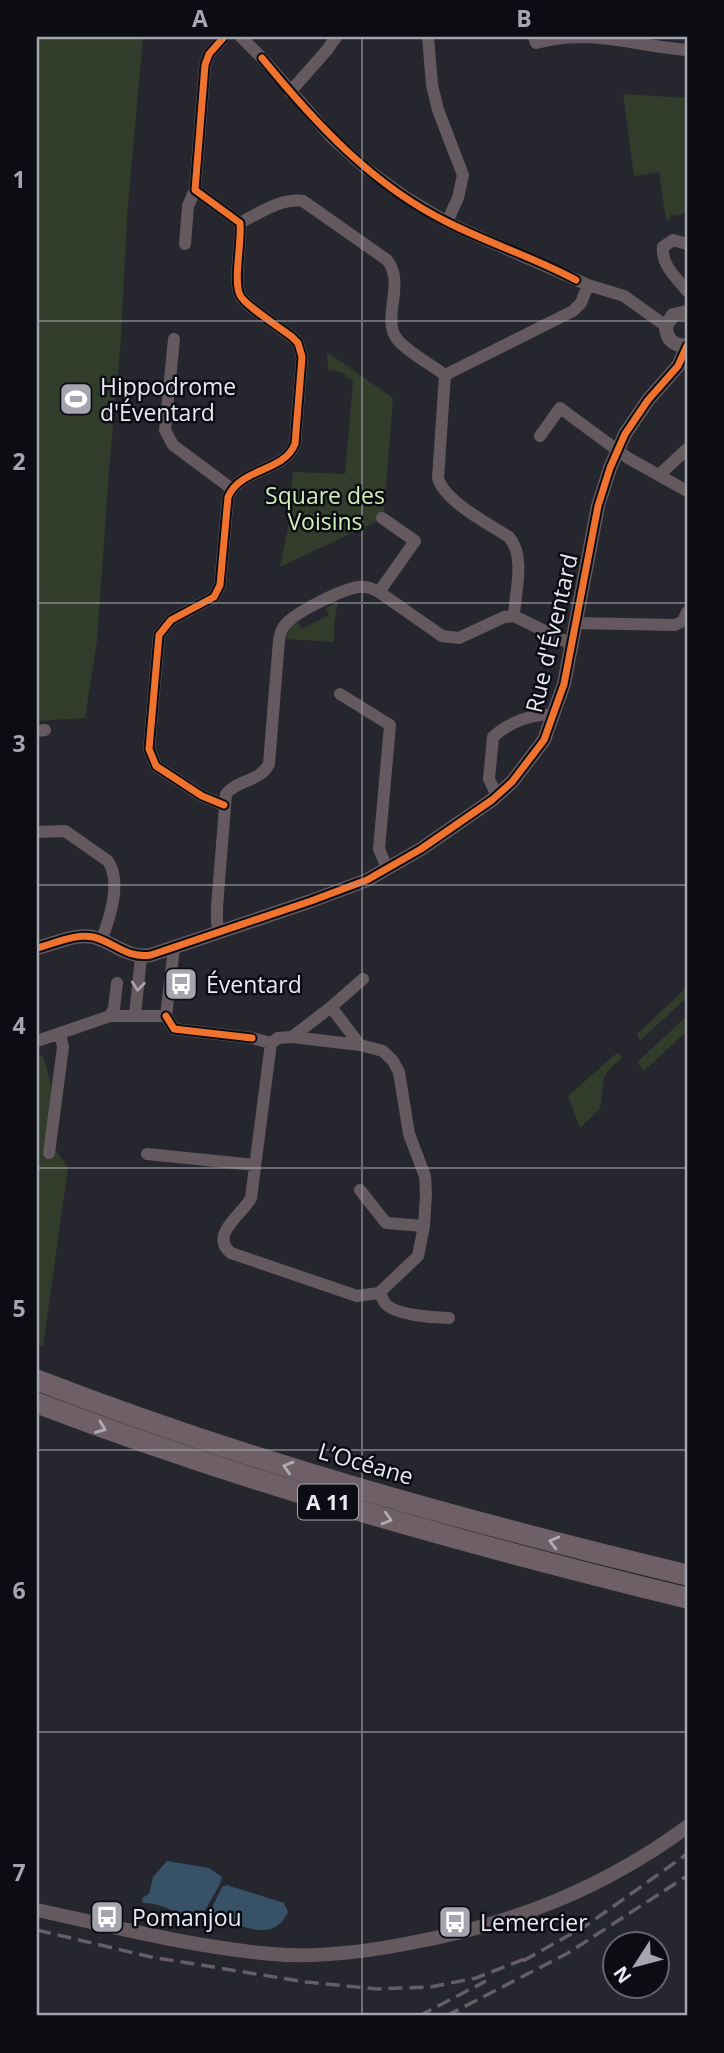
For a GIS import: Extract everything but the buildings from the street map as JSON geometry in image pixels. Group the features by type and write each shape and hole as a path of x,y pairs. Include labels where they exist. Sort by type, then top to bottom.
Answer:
{"highway":[{"name":"L’Océane","path":"37,1380 159,1426 327,1479 687,1575"},
{"name":"L’Océane","path":"37,1403 119,1435 267,1484 419,1528 678,1596"}],"street":[{"path":"185,244 188,206 195,190 205,65 209,54 224,37"},
{"path":"241,37 332,138 363,166 407,198 447,222 588,285 624,296 666,326"},
{"path":"290,92 336,37"},
{"path":"428,37 432,85 438,110 463,176 458,198 447,222"},
{"path":"534,37 536,43 556,37 616,38 648,46 687,50"},
{"path":"195,190 240,223"},
{"path":"240,223 284,201 303,201 387,260 395,277 392,328 396,338 445,375"},
{"path":"224,805 202,796 156,766 149,749 159,635 171,620 218,593 228,497 232,489 242,479 281,461 292,451 295,444 302,357 298,343 292,337 239,294 240,223"},
{"path":"687,244 673,240 663,247 662,256 687,291"},
{"path":"445,375 573,311 581,303 588,285"},
{"path":"683,349 668,338 666,326 673,315 687,311"},
{"path":"174,339 165,430 168,438 173,446 232,489"},
{"name":"Rue d'Éventard","path":"141,957 348,888 421,849 497,796 517,776 544,740 564,684 598,506 618,450 625,434 648,400 678,366 683,349"},
{"path":"445,375 439,485 447,495 509,537 514,544 518,559 513,616"},
{"path":"540,436 560,408 618,450 687,491"},
{"path":"659,475 687,449"},
{"path":"379,592 415,541 382,518"},
{"path":"220,932 217,923 226,794 231,788 260,775 269,764 281,629 294,616 350,589 369,587 442,636 459,638 504,617 513,616 571,644"},
{"path":"575,623 676,625 687,612"},
{"path":"340,694 390,725 379,849 387,868"},
{"path":"497,796 489,779 492,737 502,729 530,717 553,715"},
{"path":"37,832 65,831 113,867 115,875 110,914 101,941"},
{"path":"37,948 91,936 128,954 141,957 135,1016"},
{"path":"174,948 166,1016 174,1029 253,1038 271,1044"},
{"path":"292,1037 363,979"},
{"path":"110,1016 114,1008 117,984"},
{"path":"331,1007 360,1045"},
{"path":"37,1041 110,1016 166,1016"},
{"path":"49,1153 63,1047 60,1034"},
{"path":"292,1037 360,1045 383,1051 393,1061 398,1072 409,1134 425,1176 424,1226 418,1256 379,1293 357,1296 225,1249 223,1241 229,1221 247,1206 251,1198 271,1044 278,1038 292,1037"},
{"path":"147,1154 255,1165"},
{"path":"360,1189 386,1223 424,1226"},
{"path":"379,1293 386,1304 396,1310 426,1317 449,1318"},
{"path":"37,1910 196,1944 273,1954 348,1952 437,1938 545,1907 620,1871 687,1827"}],"green space":[{"name":"Hippodrome d'Éventard","path":"37,37 143,37 127,216 121,339 97,641 85,718 37,721"},
{"path":"623,94 687,98 687,210 680,216 671,215 666,221 659,172 634,176"},
{"name":"Square des Voisins","path":"327,352 393,398 384,513 375,522 280,567 288,527 293,472 345,474 353,381 341,372 328,370"},
{"path":"338,602 334,642 286,639 295,624 298,622 302,629 329,615 326,608"},
{"path":"687,987 687,997 640,1041 637,1034"},
{"path":"687,1016 687,1031 644,1071 637,1062"},
{"path":"618,1052 622,1058 610,1068 604,1078 600,1109 580,1128 568,1096"},
{"path":"43,1055 52,1089 54,1147 68,1168 43,1347 37,1345 37,1057"}],"water":[{"path":"167,1861 209,1868 222,1877 203,1914 187,1914 143,1903 142,1898 149,1894 153,1877"},
{"path":"227,1885 284,1903 288,1912 273,1928 263,1930 242,1926 209,1914 222,1887"}],"railway":[{"path":"523,1961 587,1925 687,1854"},
{"path":"446,2016 568,1953 687,1876"},
{"path":"37,1930 151,1957 306,1982 377,1989 430,1987 476,1978 532,1956"},
{"path":"419,2016 486,1981"}],"cycle path":[{"path":"224,37 209,54 205,65 195,190 240,223 237,281 240,295 298,343 302,357 295,444 281,460 234,487 228,497 220,585 214,597 171,620 159,635 149,749 156,766 202,796 224,805"},
{"path":"262,58 324,129 370,172 395,191 449,223 576,280"},
{"path":"37,948 86,936 101,939 135,955 151,955 311,901 367,880 421,849 492,800 512,782 544,740 564,684 598,506 610,468 625,434 648,400 678,366 687,346"},
{"path":"166,1016 174,1029 252,1038"}],"place":[{"name":"Hippodrome d'Éventard","path":"76,399"},
{"name":"Éventard","path":"181,984"},
{"name":"Pomanjou","path":"107,1917"},
{"name":"Lemercier","path":"455,1922"}]}
